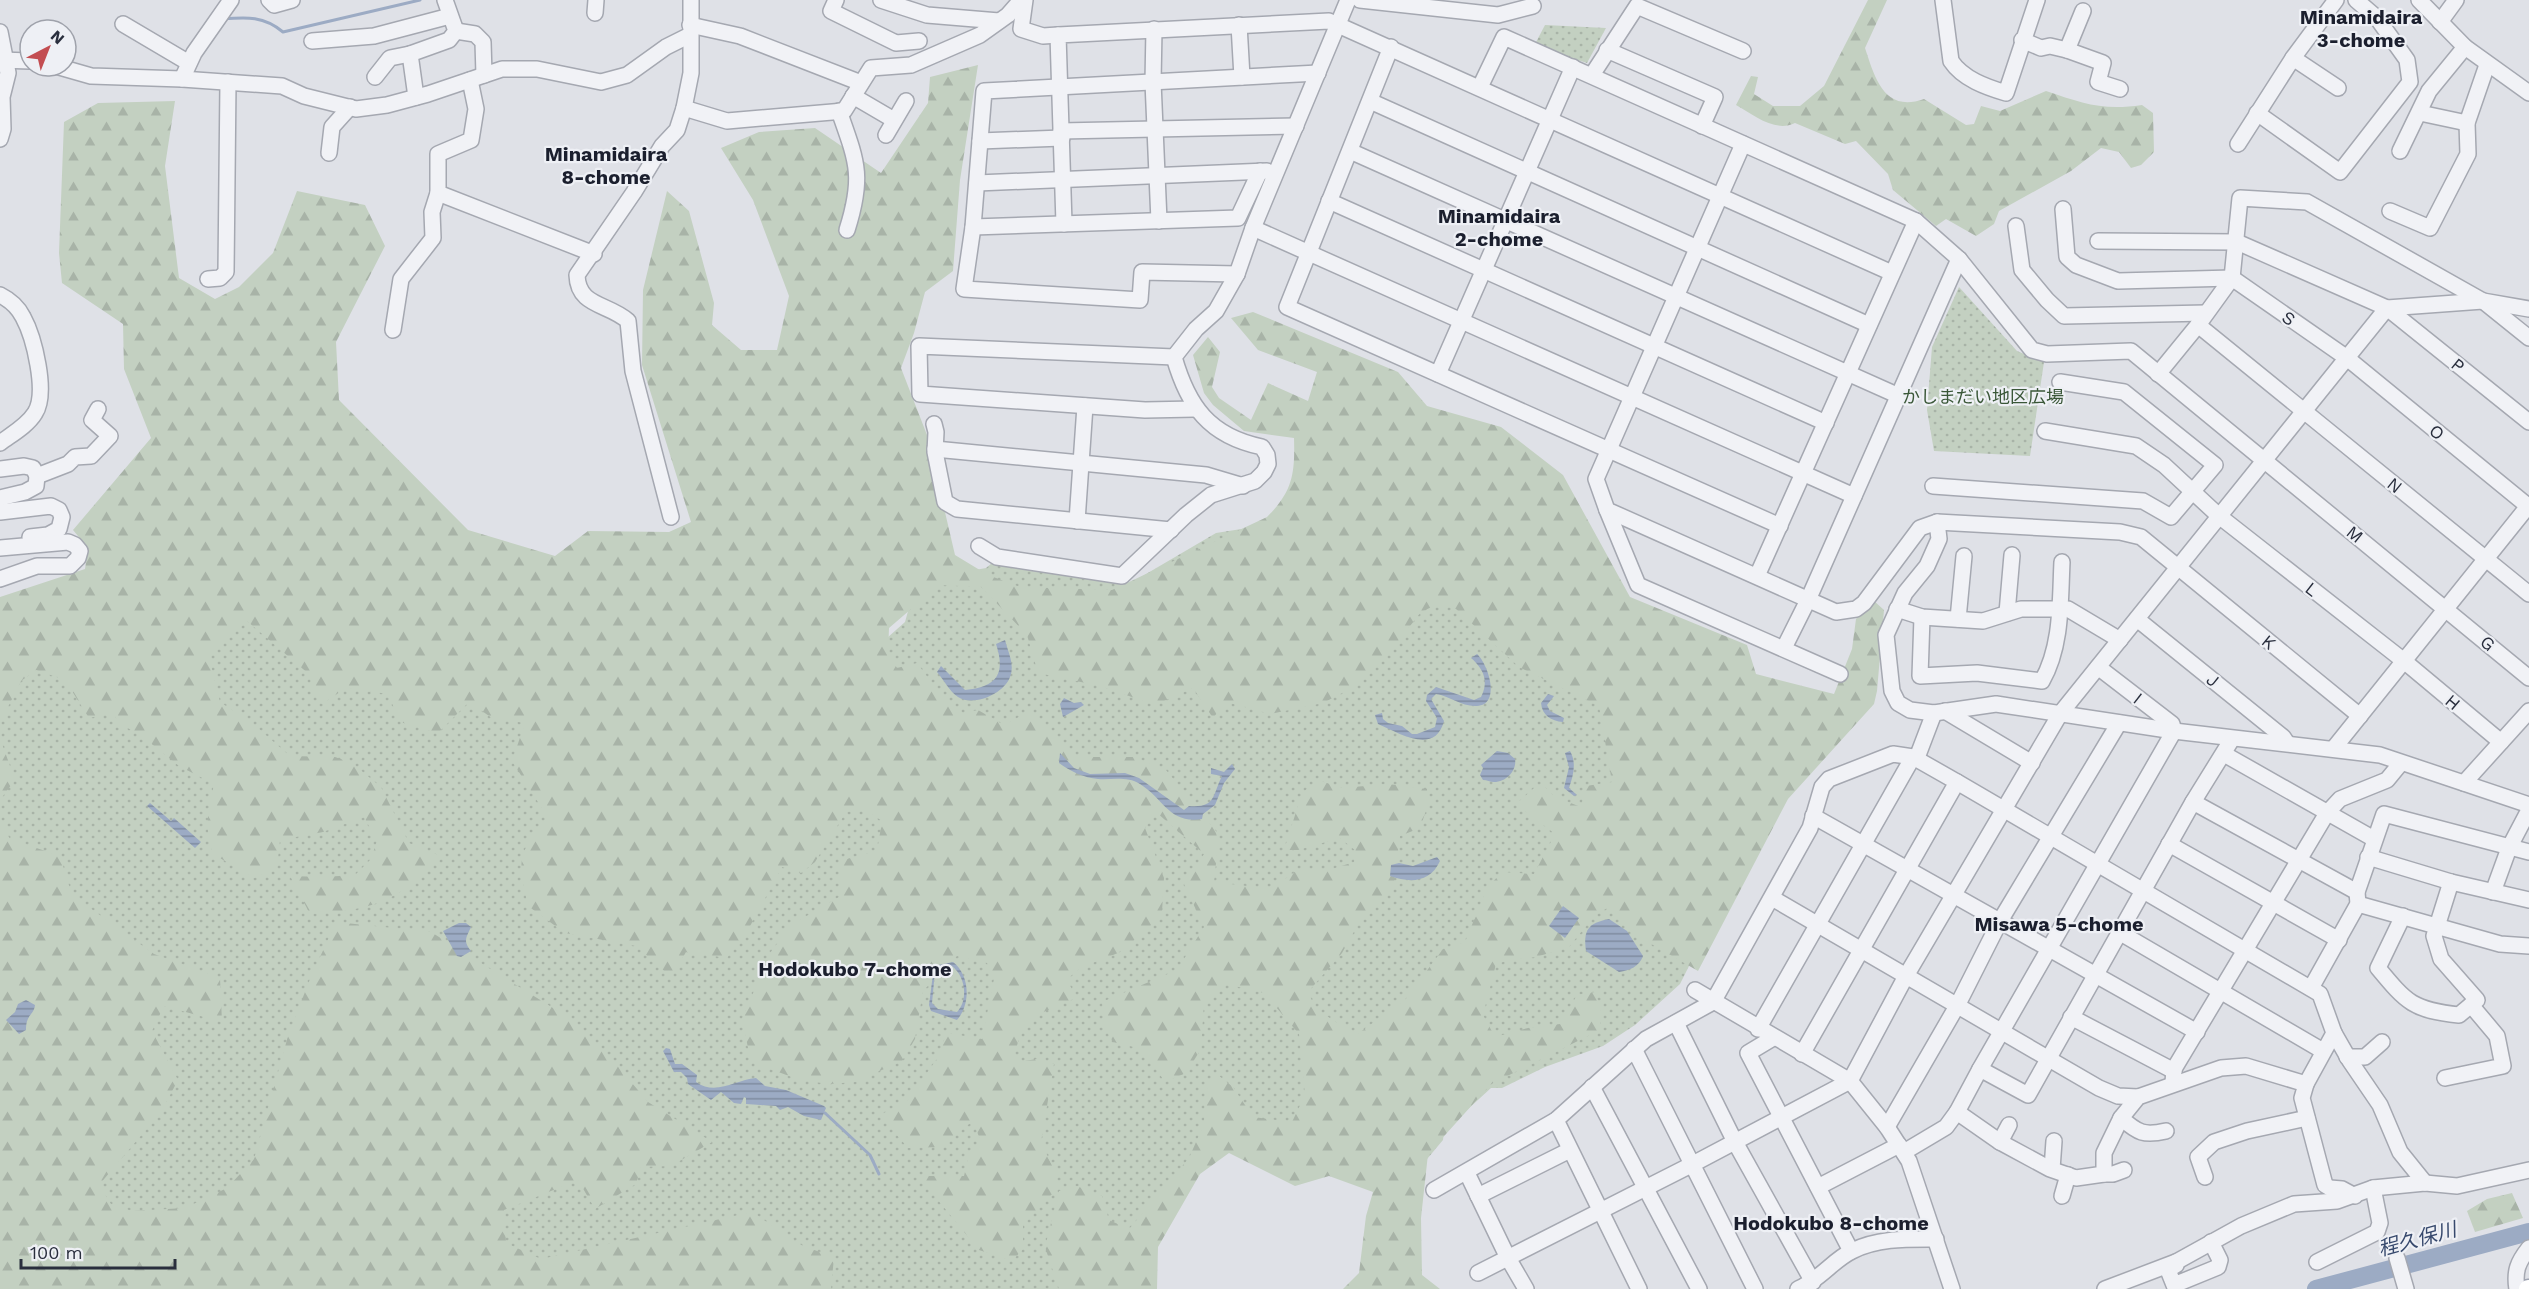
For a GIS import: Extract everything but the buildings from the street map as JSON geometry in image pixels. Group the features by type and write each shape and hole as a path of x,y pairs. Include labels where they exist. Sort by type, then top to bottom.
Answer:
{"street":[{"path":"182,78 189,63 231,0"},
{"path":"269,0 274,5 292,0"},
{"path":"445,0 456,31"},
{"path":"671,517 633,371 628,321 583,296 578,288 577,275 594,254 662,146 676,130 684,108 691,73 692,0"},
{"path":"836,0 831,11 896,43 919,41"},
{"path":"880,0 923,14 999,21"},
{"path":"684,108 727,121 844,111 871,68 910,65 980,35 1023,0"},
{"path":"1023,0 1021,29 1043,36 1329,21 1892,273"},
{"path":"1174,357 1196,329 1216,311 1237,274 1253,228 1348,0"},
{"path":"1360,0 1498,15 1533,6"},
{"path":"1592,75 1637,6 1652,0"},
{"path":"1943,0 1951,61 1955,67 1982,86 2006,93 2037,0"},
{"path":"2238,144 2293,58 2336,0"},
{"path":"2257,113 2340,172 2410,82 2407,60 2377,18 2356,0"},
{"path":"2419,0 2465,47 2529,93"},
{"path":"2440,21 2456,0"},
{"path":"1637,6 1743,51"},
{"path":"2067,50 2083,11"},
{"path":"923,14 919,41 929,57"},
{"path":"312,41 374,36 450,16"},
{"path":"123,24 189,63"},
{"path":"1239,25 1242,77"},
{"path":"1154,29 1153,82 1159,221"},
{"path":"78,72 92,76 182,78 282,86 304,96 350,107 387,105 502,69 537,69 601,82 627,75 690,30 740,36 857,90 894,120"},
{"path":"375,77 390,58 410,54 449,40 456,31"},
{"path":"393,330 401,279 433,238 432,212 438,193 438,154 471,140 483,42 475,34 456,31"},
{"path":"0,32 3,60 8,73 2,98 3,129 0,139"},
{"path":"1058,35 1064,224"},
{"path":"1480,87 1504,36 1916,221 1959,259 1808,600 1784,648"},
{"path":"2022,40 2041,48 2050,46 2067,50 2103,63 2098,82 2120,88"},
{"path":"2400,152 2428,95 2465,47"},
{"path":"1391,48 1287,307 1780,526"},
{"path":"1607,50 1715,97 1702,126"},
{"path":"410,54 416,97"},
{"path":"2293,58 2338,88"},
{"path":"3,60 18,61"},
{"path":"2390,211 2430,228 2468,154 2467,123 2475,107 2487,65"},
{"path":"1438,374 1573,67"},
{"path":"1237,274 1142,272 1140,300 964,289 974,227 984,91 1318,74"},
{"path":"208,279 220,278 226,272 228,82"},
{"path":"2410,82 2428,95"},
{"path":"886,135 906,101"},
{"path":"1370,101 1869,326"},
{"path":"329,153 332,127 350,107"},
{"path":"839,111 856,160 858,179 856,204 848,230"},
{"path":"2420,113 2467,123"},
{"path":"980,141 1155,129 1296,126"},
{"path":"1743,144 1596,479 1638,585 1840,674"},
{"path":"1350,151 1899,396"},
{"path":"974,227 1238,218 1260,171"},
{"path":"977,183 1277,171"},
{"path":"438,193 594,254"},
{"path":"2158,374 2232,278 2240,198 2307,202 2483,301 2529,338"},
{"path":"1329,201 1826,423"},
{"path":"2063,209 2067,258 2076,265 2118,281 2232,278"},
{"path":"1757,576 1916,221"},
{"path":"2016,226 2022,270 2064,316 2202,319"},
{"path":"1253,228 1854,496"},
{"path":"2098,242 2237,242 2387,308 2483,301 2529,309"},
{"name":"M","path":"1959,259 2032,350 2047,354 2132,351 2446,609"},
{"name":"S","path":"2232,278 2347,358"},
{"path":"0,295 10,300 22,316 30,335 41,385 36,411 26,424 0,443"},
{"path":"1478,1273 1850,1081 1906,976 2061,714 2387,308"},
{"name":"P","path":"2387,308 2529,422"},
{"name":"N","path":"2202,319 2304,411 2529,594"},
{"path":"1174,357 919,345 920,394 1145,410 1195,409"},
{"path":"979,546 997,557 1122,576 1211,495 1255,481 1268,464 1268,455 1262,447 1239,442 1195,409 1181,381 1174,357"},
{"name":"O","path":"2347,358 2529,506"},
{"path":"1933,486 2143,501 2171,517 2215,465 2124,392 2060,382"},
{"path":"1077,520 1085,406"},
{"path":"37,476 68,464 75,457 91,456 110,436 92,420 98,409"},
{"path":"934,424 935,449 945,502 957,509 1171,530"},
{"name":"L","path":"2045,431 2136,446 2164,465 2219,516 2404,661"},
{"path":"935,449 1206,475 1243,486"},
{"path":"0,469 24,466 33,468 37,476 36,486 25,492 0,498"},
{"path":"0,512 51,506 59,510 62,517 59,529 48,535 0,541"},
{"path":"2334,748 2529,506"},
{"path":"1607,510 1836,612 1856,609 1864,603 1920,528 1937,522 1939,539 1927,566 1905,593 1886,635 1892,691 1899,703 1910,710 1940,712 1996,704 2232,739 2334,748 2380,755 2529,805"},
{"name":"K","path":"1937,522 2120,532 2141,537 2360,716"},
{"path":"0,548 68,542 75,544 80,551 78,558 70,566 37,566 0,579"},
{"path":"2007,613 2012,555"},
{"path":"1958,619 1964,556"},
{"path":"1922,616 1920,676 1977,672 2042,681 2052,663 2060,609 2062,562"},
{"path":"1897,609 1922,616 1983,621 2021,609 2068,609 2120,640"},
{"name":"G","path":"2446,609 2529,678"},
{"name":"J","path":"2137,619 2283,737 2287,743"},
{"name":"H","path":"2404,661 2501,742"},
{"name":"I","path":"2098,667 2172,724 2174,731"},
{"path":"2464,783 2529,711"},
{"path":"1758,1029 1913,757 1918,755 1940,712"},
{"path":"1940,712 2032,763"},
{"path":"1887,1127 1957,1006 2000,921 2119,723"},
{"path":"1818,1187 1946,1127 1957,1112 2096,864 2174,731"},
{"path":"1980,1070 2028,1095 2193,802 2232,739"},
{"path":"1434,1190 1556,1120 1646,1039 1713,1002 1810,828 1822,787 1829,779 1893,754 1913,757 2320,994 2334,1033 2347,1057 2380,1105 2400,1152 2425,1183"},
{"path":"2224,754 2374,839"},
{"path":"2174,1077 2197,1032 2327,813 2340,799 2387,780 2401,763"},
{"path":"1802,1054 1957,782"},
{"path":"2193,802 2299,860 2358,898 2438,928 2500,944 2529,945"},
{"path":"2493,892 2510,848 2529,810"},
{"path":"2311,987 2339,940 2358,898 2368,857 2384,814 2529,852"},
{"path":"1813,816 2197,1032"},
{"path":"2169,844 2339,940"},
{"path":"2368,857 2451,882 2529,900"},
{"path":"2403,916 2378,968 2400,995 2427,1012 2459,1015 2477,1000 2441,959 2434,936 2451,882"},
{"path":"1772,898 2099,1088 2118,1096 2138,1097"},
{"path":"2119,932 2323,1051"},
{"path":"1695,990 1773,1038 1850,1081 1887,1127 1909,1161 1952,1289"},
{"path":"2445,1078 2503,1066 2497,1036 2471,1005"},
{"path":"2071,1017 2174,1077"},
{"path":"1676,1023 1735,1142 1813,1282"},
{"path":"2334,1033 2306,1084 2302,1098 2325,1185 2342,1189 2355,1196"},
{"path":"1773,1038 1748,1053 1851,1251"},
{"path":"2347,1057 2365,1057 2382,1042"},
{"path":"1634,1049 1755,1289"},
{"path":"2104,1174 2104,1153 2121,1118 2138,1097 2174,1077 2246,1066 2306,1084"},
{"path":"1592,1087 1699,1289"},
{"path":"1957,1112 2000,1142 2052,1169 2076,1178 2113,1174 2124,1170"},
{"path":"2121,1118 2132,1128 2149,1135 2166,1131"},
{"path":"2205,1177 2198,1157 2214,1142 2247,1131 2307,1119"},
{"path":"1556,1120 1639,1289"},
{"path":"2000,1142 2009,1125"},
{"path":"2052,1169 2054,1141"},
{"path":"1478,1196 1570,1150"},
{"path":"2105,1289 2176,1262 2211,1242 2294,1203 2337,1201 2373,1188 2425,1183 2457,1186 2529,1170"},
{"path":"1467,1173 1508,1258 1526,1289"},
{"path":"2062,1196 2068,1175"},
{"path":"2317,1262 2377,1232 2380,1223 2373,1188"},
{"path":"1798,1289 1813,1282 1851,1251 1890,1239 1936,1239"},
{"path":"2176,1262 2176,1265 2168,1270 2174,1285 2218,1267 2220,1260 2211,1242"},
{"path":"2517,1289 2518,1261 2529,1248"}],"green space":[{"path":"1868,0 1887,0 1865,48 1878,81 1890,97 1910,102 1924,99 1966,125 1974,124 1981,106 2000,111 2046,91 2104,106 2142,105 2153,113 2154,152 2141,165 2131,168 2119,152 2101,148 2071,171 1999,211 1994,224 1976,236 1946,219 1936,226 1893,190 1888,174 1856,141 1845,144 1795,123 1787,126 1772,124 1736,105 1751,76 1758,77 1754,94 1773,106 1800,106 1824,86"},
{"path":"1545,25 1606,28 1587,63 1534,46"},
{"path":"978,65 960,180 953,271 925,292 914,333 901,368 927,435 955,555 988,575 1020,587 1112,590 1267,517 1282,499 1291,481 1294,438 1244,431 1213,405 1204,393 1193,355 1208,337 1220,352 1212,387 1219,398 1251,420 1268,383 1308,401 1317,372 1258,350 1231,318 1253,312 1398,372 1427,406 1501,427 1563,475 1630,597 1747,645 1756,674 1834,694 1852,649 1856,619 1873,600 1884,610 1874,704 1788,799 1698,971 1646,941 1609,907 1594,916 1569,947 1536,957 1496,964 1483,1015 1495,1037 1528,1028 1560,1024 1577,995 1595,992 1601,1011 1600,1030 1491,1084 1428,1154 1421,1218 1422,1275 1440,1289 1343,1289 1359,1273 1366,1216 1373,1192 1329,1176 1295,1186 1229,1153 1200,1174 1158,1247 1157,1289 1059,1289 1045,1247 1059,1191 1077,1186 1102,1196 1109,1220 1129,1229 1189,1158 1204,1124 1205,1091 1218,1075 1233,1087 1253,1117 1292,1122 1305,1095 1299,1034 1264,993 1226,984 1204,1002 1201,1049 1186,1073 1165,1082 1142,1049 1113,1042 1106,1030 1102,1002 1177,970 1204,927 1184,884 1204,854 1156,812 1145,828 1164,878 1162,912 1146,931 1118,953 1082,967 1067,979 1076,998 1032,1017 1022,1028 1012,1063 1037,1059 1054,1064 1041,1142 1057,1176 1055,1191 1023,1225 1023,1249 1012,1261 979,1250 923,1182 925,1176 964,1176 969,1155 981,1142 973,1121 940,1147 908,1148 880,1115 908,1100 936,1060 947,1033 982,1039 994,979 987,963 957,956 923,991 915,1039 902,1061 855,1082 829,1084 800,1080 751,1062 742,1019 770,953 791,925 839,897 839,861 877,851 882,821 864,809 846,812 815,862 801,873 782,867 749,928 727,958 686,952 671,977 636,946 565,933 528,906 522,878 522,858 530,841 548,818 512,761 525,723 492,718 469,702 438,733 400,722 388,694 346,688 322,704 312,693 310,675 247,621 209,657 220,702 252,723 290,756 335,757 352,763 381,787 409,843 443,857 411,884 383,901 351,910 310,914 290,876 355,875 371,859 377,841 364,817 323,832 280,840 277,868 254,878 213,854 208,819 214,784 179,766 143,737 119,723 113,713 89,718 65,680 36,670 21,681 0,723 0,597 85,569 88,548 73,530 151,438 124,369 123,324 62,283 59,253 64,122 98,103 175,101 165,166 179,278 215,299 239,287 273,253 297,191 365,205 385,246 336,342 339,400 468,530 555,556 588,531 669,532 691,522 642,365 643,290 667,191 689,211 714,303 712,325 741,350 777,350 789,296 753,200 721,148 759,132 815,128 881,173 928,103 930,77","holes":["939,585 981,587 1027,635 1038,673 1100,686 1155,705 1193,688 1213,718 1226,702 1270,714 1323,703 1348,690 1385,658 1421,612 1438,604 1456,609 1519,667 1599,706 1612,782 1586,786 1581,807 1555,797 1545,787 1534,788 1516,804 1555,834 1534,874 1502,872 1487,888 1465,942 1443,949 1405,1000 1356,1035 1316,1009 1308,992 1342,953 1365,912 1393,890 1400,836 1420,828 1428,805 1427,789 1388,784 1342,788 1318,780 1302,793 1284,850 1298,850 1340,838 1356,851 1354,862 1332,869 1296,871 1271,889 1214,882 1218,845 1216,831 1166,770 1134,757 1073,757 1050,731 1028,712 1004,725 978,710 963,713 944,699 917,663 897,668 888,654 889,628"]},
{"name":"かしまだい地区広場","path":"1959,287 2017,351 2044,362 2030,456 1934,451 1927,410 1932,347"},
{"path":"1254,527 1459,536 1752,840 1680,984 1635,1025 1603,1046 1545,1067 1502,1088 1491,1088 1444,1131 1443,1140 1401,1190 1226,1111 1148,1244 1144,1289 482,1289 126,1257 0,1079 0,682 15,672 205,617 869,654 905,622 912,597 964,572 986,568 992,563 1129,584 1216,533"},
{"path":"0,738 15,780 0,800"},
{"path":"0,821 10,839 60,856 72,895 154,954 220,978 222,1022 164,1006 152,1031 178,1080 161,1112 99,1185 111,1204 132,1211 185,1208 227,1188 254,1159 288,1036 310,979 336,922 431,932 558,1011 604,1050 648,1102 712,1142 671,1166 641,1167 636,1184 595,1209 578,1180 504,1210 506,1243 541,1259 752,1212 803,1246 834,1257 831,1289 0,1289"},
{"path":"2512,1193 2523,1218 2475,1232 2467,1211 2487,1199"}],"water":[{"path":"1005,640 1011,663 1010,677 1001,689 987,697 979,700 964,700 958,697 937,672 941,666 965,690 985,686 992,682 999,671 999,654 996,644"},
{"path":"1477,654 1489,675 1491,692 1484,704 1466,705 1436,694 1431,699 1444,721 1433,738 1425,740 1406,736 1378,724 1375,715 1382,713 1383,719 1388,723 1402,726 1412,734 1435,727 1437,718 1426,701 1427,695 1436,687 1474,700 1481,697 1485,686 1484,676 1471,658"},
{"path":"1548,694 1554,696 1547,705 1550,711 1564,718 1563,722 1551,719 1543,711 1541,703"},
{"path":"1064,698 1074,703 1081,702 1084,705 1063,717 1060,704"},
{"path":"1497,751 1508,753 1515,759 1513,771 1503,780 1493,782 1483,780 1480,775 1483,768 1481,765"},
{"path":"1570,751 1574,765 1569,788 1577,795 1574,796 1564,788 1569,767 1565,753"},
{"path":"1060,753 1074,768 1090,774 1125,773 1139,778 1184,810 1189,806 1204,805 1212,799 1222,776 1211,774 1211,768 1224,772 1232,764 1235,769 1224,783 1215,805 1203,814 1202,819 1191,820 1174,814 1140,784 1125,779 1082,776 1072,771 1059,763"},
{"path":"150,803 171,821 174,818 201,842 195,848 147,806"},
{"path":"1437,857 1440,861 1436,868 1425,877 1405,880 1390,876 1391,865 1399,863 1413,866"},
{"path":"1563,906 1579,918 1565,938 1549,926"},
{"path":"1609,919 1627,931 1643,956 1637,965 1630,969 1619,972 1586,951 1585,938 1588,929 1596,923"},
{"path":"459,923 466,923 471,927 466,939 471,951 461,957 457,956 443,931"},
{"path":"953,962 963,974 967,990 965,1006 957,1020 931,1011 929,1005 934,966","holes":["940,966 952,966 960,976 964,988 963,1001 957,1012 938,1009 932,1003 935,971"]},
{"path":"26,1000 35,1005 27,1021 26,1030 19,1034 6,1020 15,1012 18,1004"},
{"path":"666,1048 670,1049 675,1064 682,1064 697,1075 696,1082 703,1086 711,1088 726,1086 756,1078 765,1086 786,1090 824,1106 826,1108 821,1120 804,1116 788,1107 780,1110 776,1106 746,1104 744,1097 741,1104 734,1103 721,1092 711,1100 688,1084 687,1078 681,1072 674,1072 663,1051"}],"waterway":[{"path":"223,19 262,20 283,32 420,0"},
{"path":"825,1113 870,1155 879,1174"},
{"name":"程久保川","path":"2316,1289 2529,1232"}],"district":[{"name":"Minamidaira 3-chome","path":"2361,28"},
{"name":"Minamidaira 8-chome","path":"606,166"},
{"name":"Minamidaira 2-chome","path":"1499,228"},
{"name":"Misawa 5-chome","path":"2059,924"},
{"name":"Hodokubo 7-chome","path":"855,969"},
{"name":"Hodokubo 8-chome","path":"1831,1223"}]}
